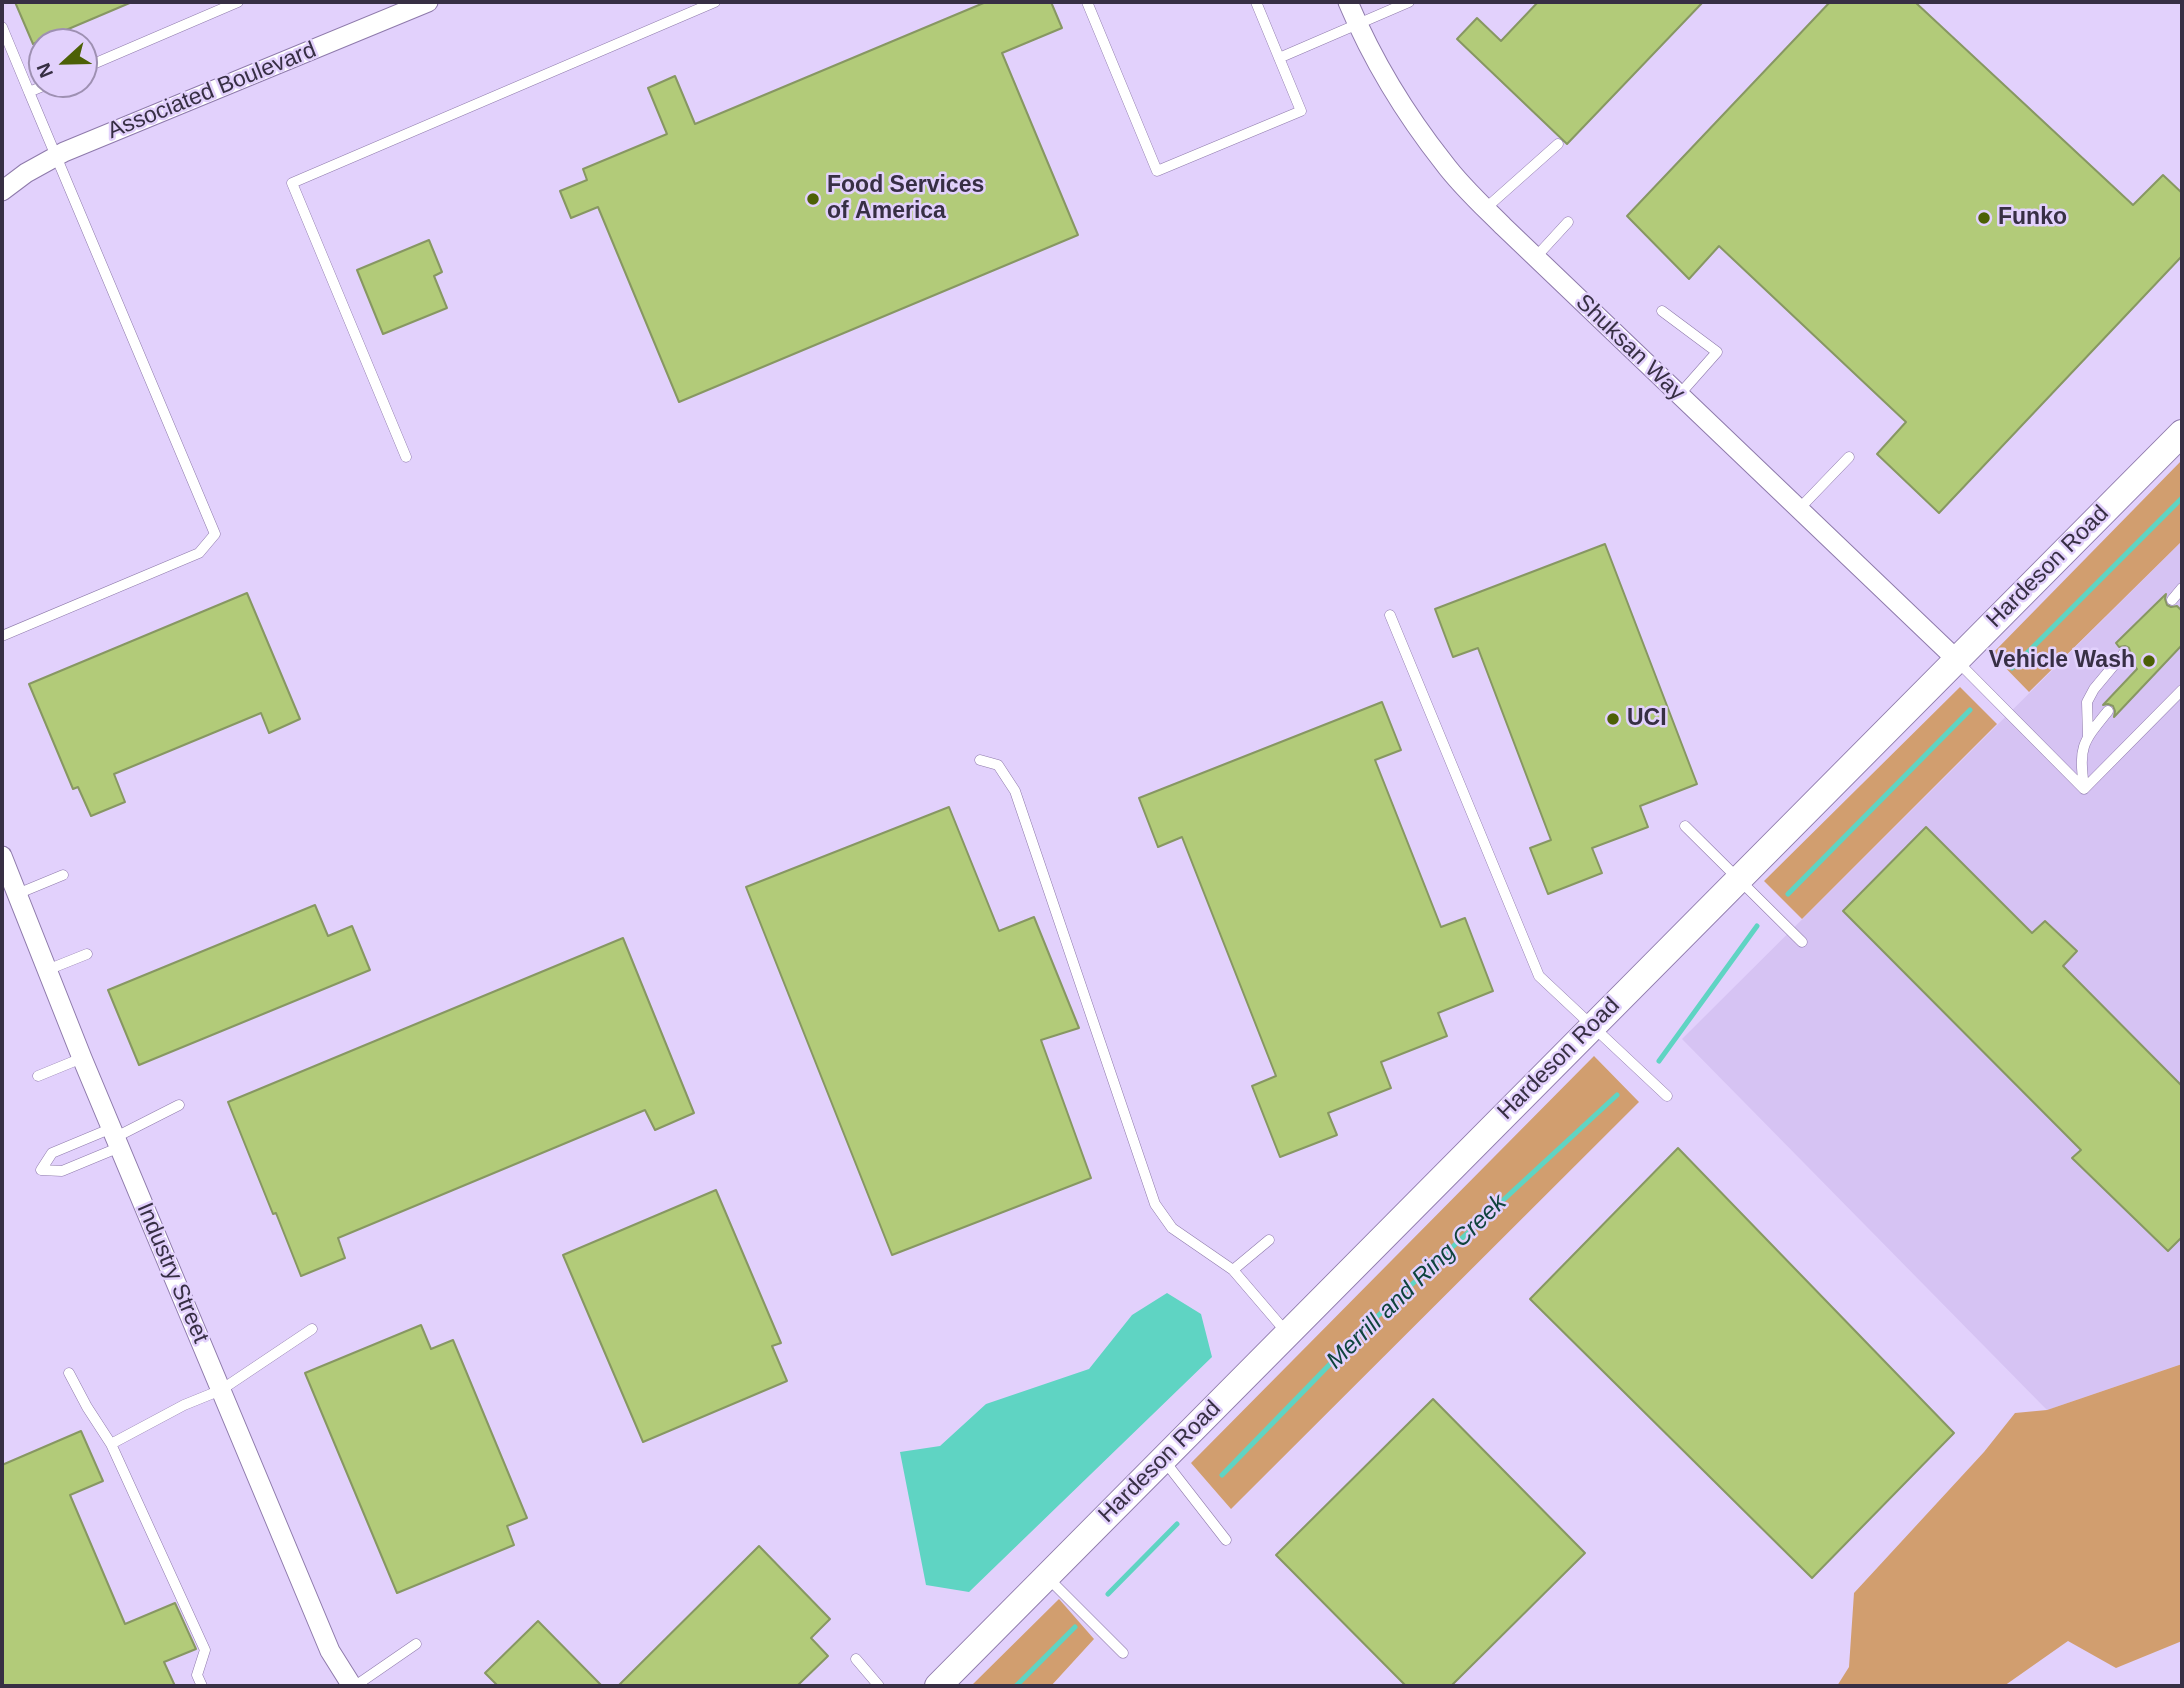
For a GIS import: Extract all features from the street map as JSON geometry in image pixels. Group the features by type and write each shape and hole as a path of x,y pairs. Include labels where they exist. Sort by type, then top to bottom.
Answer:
{"street":[{"name":"Associated Boulevard","path":"2,191 26,173 57,156 428,2"},
{"name":"Shuksan Way","path":"1348,2 1402,103 1445,164 1535,258 1956,659"},
{"name":"Hardeson Road","path":"938,1686 2182,433"},
{"name":"Industry Street","path":"2,856 82,1058 330,1651 353,1686"}],"lane":[{"path":"98,62 238,2"},
{"path":"406,457 292,183 715,2"},
{"path":"1087,2 1157,170 1301,111 1256,2"},
{"path":"1279,58 1409,2"},
{"path":"2,27 28,90"},
{"path":"2,636 199,552 215,534 32,98"},
{"path":"1486,208 1558,144"},
{"path":"1535,258 1568,222"},
{"path":"1662,311 1717,352 1679,395"},
{"path":"1799,509 1849,457"},
{"path":"2172,600 2182,588"},
{"path":"1390,615 1539,976 1667,1096"},
{"path":"2084,789 2081,760 2088,736 2087,702 2094,689 2124,653"},
{"path":"1956,659 2084,789"},
{"path":"2084,789 2182,690"},
{"path":"2088,736 2108,711"},
{"path":"980,760 998,765 1015,791 1155,1204 1172,1228 1233,1270 1287,1333"},
{"path":"1685,827 1802,942"},
{"path":"17,894 63,875"},
{"path":"47,970 87,954"},
{"path":"38,1076 82,1058"},
{"path":"116,1137 52,1153 41,1170 62,1171 116,1137 179,1105"},
{"path":"1233,1270 1269,1240"},
{"path":"111,1444 184,1405 221,1390 312,1329"},
{"path":"69,1373 111,1444 205,1650 197,1675 202,1686"},
{"path":"1163,1459 1226,1540"},
{"path":"1047,1576 1123,1653"},
{"path":"353,1686 416,1644"},
{"path":"856,1659 879,1686"}],"shaded area":[{"path":"2182,460 2182,541 2029,692 1992,654"},
{"path":"2182,541 2182,1364 2047,1410 1682,1039"},
{"path":"1960,687 1997,724 1802,919 1764,881"},
{"path":"1594,1056 1639,1102 1231,1509 1191,1463"},
{"path":"1167,1293 1201,1314 1212,1357 969,1592 926,1585 900,1452 940,1446 986,1404 1089,1369 1132,1315"},
{"path":"2182,1364 2182,1641 2116,1668 2068,1641 2004,1686 1837,1686 1849,1667 1854,1593 1984,1452 2015,1413 2047,1410"},
{"path":"1059,1599 1094,1639 1051,1686 971,1686"}],"building":[{"path":"15,2 132,2 71,28 28,28 28,32"},
{"name":"Food Services of America","path":"986,2 1051,2 1062,28 1002,53 1078,235 679,402 598,207 571,218 560,191 587,180 583,169 667,134 648,88 675,76 695,124"},
{"path":"1538,2 1703,2 1567,144 1457,39 1477,18 1501,41"},
{"path":"1830,2 1915,2 2133,205 2163,175 2182,193 2182,256 1939,513 1877,454 1906,422 1719,246 1689,279 1627,216"},
{"path":"429,240 442,272 434,276 447,308 383,334 357,270"},
{"path":"1605,544 1697,784 1640,806 1648,827 1592,848 1602,873 1548,894 1530,848 1551,840 1478,648 1453,657 1435,609"},
{"path":"247,593 300,719 269,733 261,713 114,774 125,802 91,816 78,787 73,789 29,684"},
{"name":"Vehicle Wash","path":"2166,594 2167,605 2177,606 2182,611 2182,645 2114,717 2113,706 2103,705 2137,669 2129,659 2129,648 2119,647 2116,643"},
{"path":"1382,702 1401,750 1375,760 1441,927 1465,918 1493,991 1438,1013 1447,1036 1381,1062 1391,1088 1328,1113 1337,1135 1280,1157 1252,1086 1276,1076 1182,837 1158,847 1139,798"},
{"path":"949,807 999,931 1034,917 1079,1028 1041,1040 1091,1178 892,1255 746,887"},
{"path":"1926,827 2032,933 2045,921 2077,951 2063,966 2182,1086 2182,1237 2168,1251 2072,1158 2081,1150 1843,911"},
{"path":"315,905 328,936 352,926 370,970 139,1065 108,990"},
{"path":"623,938 694,1113 655,1130 645,1110 338,1238 345,1258 301,1276 228,1102"},
{"path":"1678,1148 1954,1433 1812,1578 1530,1299"},
{"path":"716,1190 781,1343 772,1346 787,1381 643,1442 563,1255"},
{"path":"421,1325 431,1349 453,1340 527,1518 507,1526 514,1545 397,1593 305,1373"},
{"path":"1433,1399 1585,1553 1451,1686 1406,1686 1276,1555"},
{"path":"81,1431 103,1481 70,1495 125,1624 175,1603 196,1649 164,1662 175,1686 2,1686 2,1465"},
{"path":"759,1546 830,1619 811,1638 828,1656 797,1686 618,1686"},
{"path":"538,1621 602,1686 498,1686 485,1673"}],"waterway":[{"name":"Merrill and Ring Creek","path":"2012,668 2182,498"},
{"name":"Merrill and Ring Creek","path":"1788,894 1970,710"},
{"name":"Merrill and Ring Creek","path":"1659,1061 1757,926"},
{"name":"Merrill and Ring Creek","path":"1222,1475 1369,1324 1617,1095"},
{"name":"Merrill and Ring Creek","path":"1108,1594 1177,1524"},
{"name":"Merrill and Ring Creek","path":"1016,1686 1075,1627"}],"place":[{"name":"Food Services of America","path":"813,199"},
{"name":"Funko","path":"1984,218"},
{"name":"Vehicle Wash","path":"2149,661"},
{"name":"UCI","path":"1613,719"}]}
